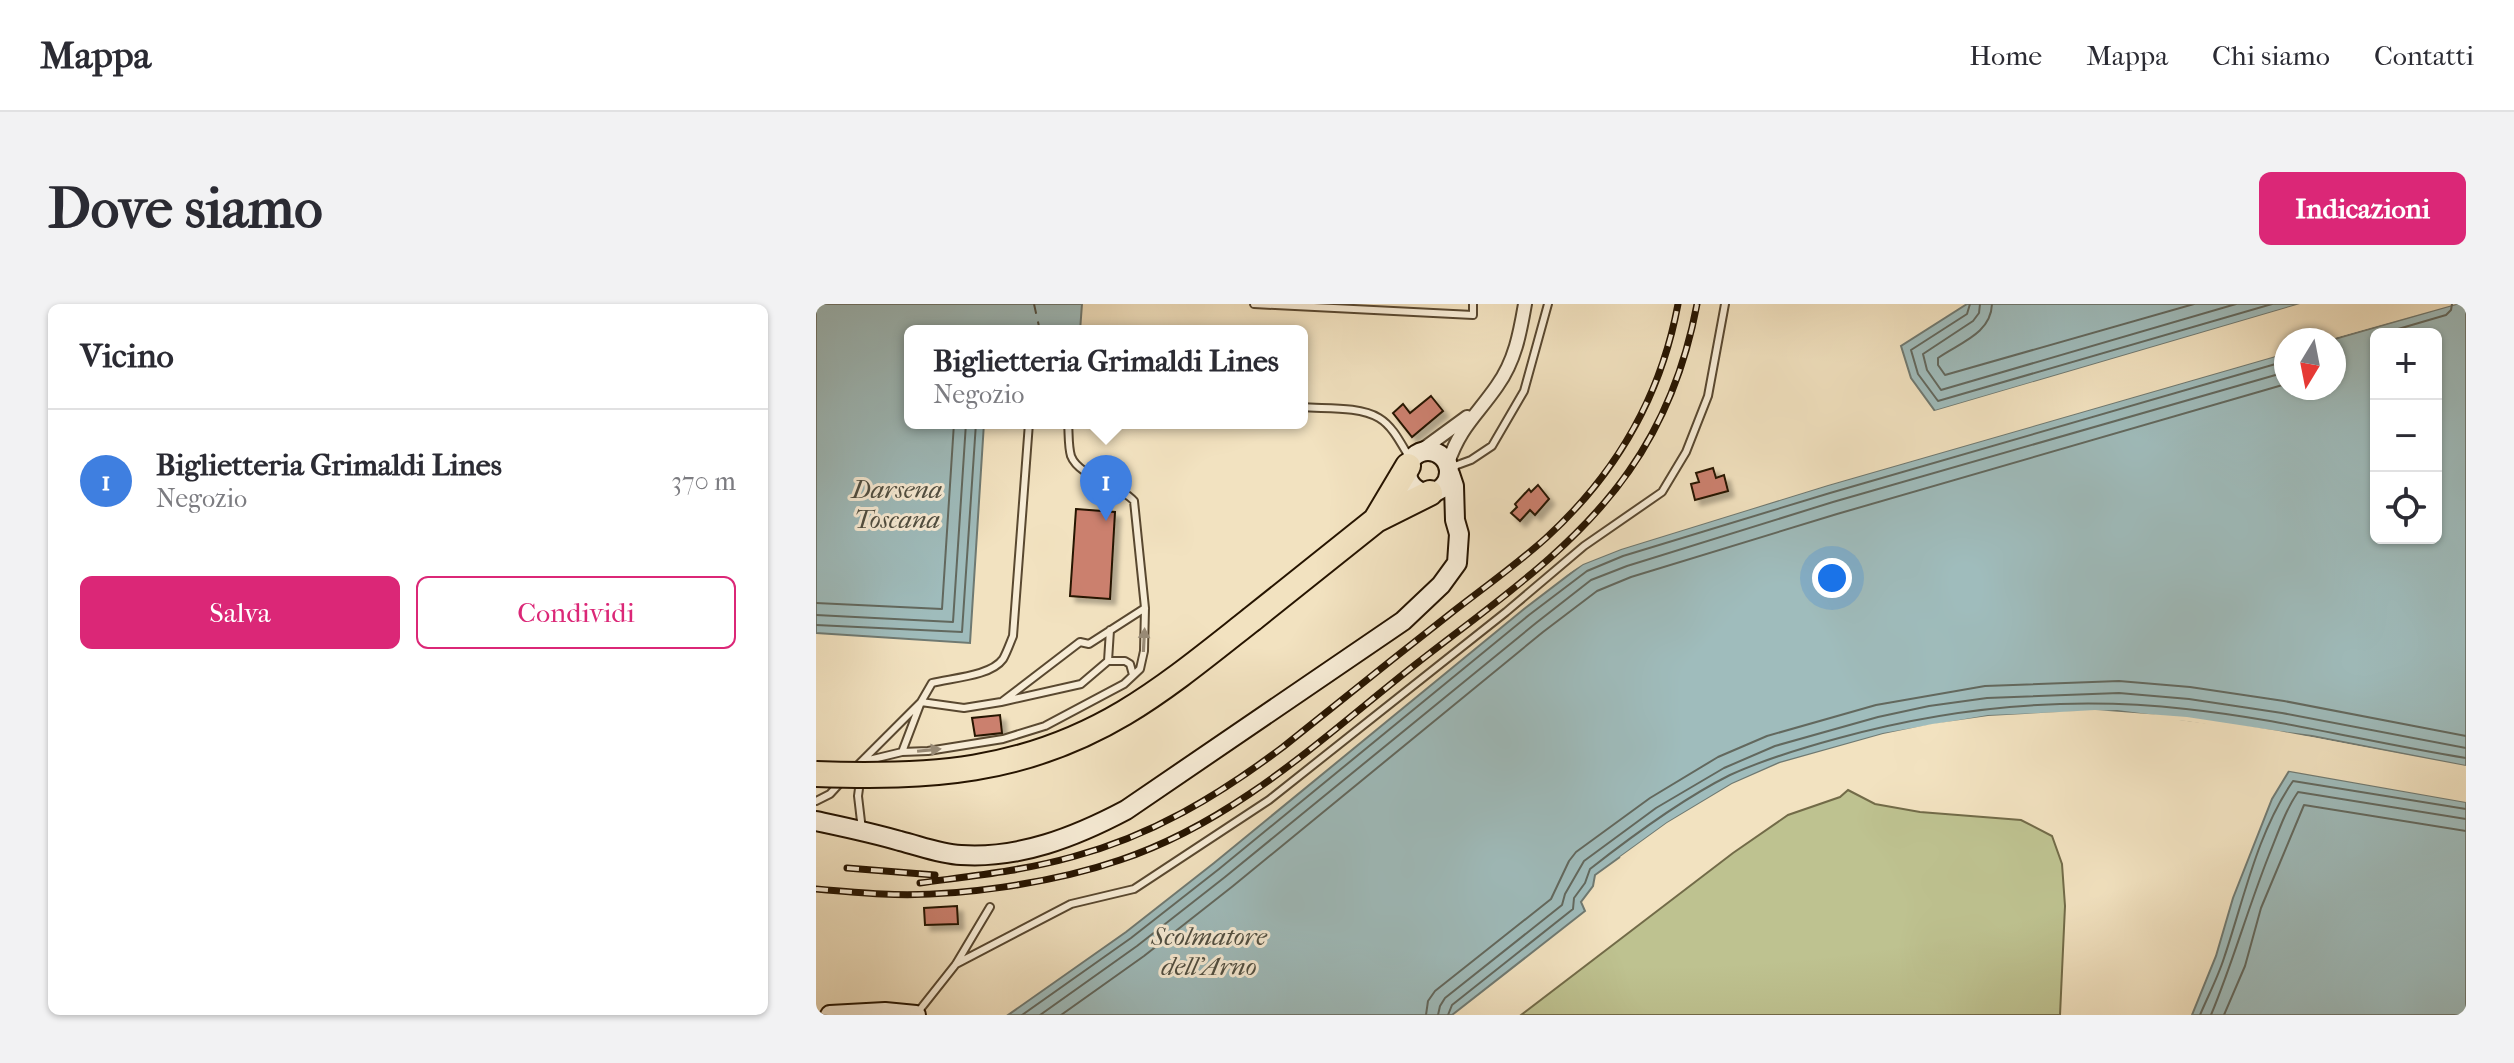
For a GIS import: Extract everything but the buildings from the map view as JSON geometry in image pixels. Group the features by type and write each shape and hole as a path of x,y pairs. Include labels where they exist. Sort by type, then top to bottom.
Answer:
{"highway":[{"path":"1376,520 1411,460"},
{"path":"816,774 903,777 955,772 1030,754 1079,735 1123,714 1175,679 1376,520 1432,493"}],"street":[{"path":"1476,410 1411,460 1407,473 1412,485 1423,493 1432,493 1444,486 1456,440 1508,368 1519,338 1525,304"},
{"path":"816,821 938,852 996,855 1040,846 1093,828 1126,810 1411,614 1441,585 1457,563 1460,546 1454,486 1449,468 1434,451 1427,450 1411,460"},
{"path":"1432,493 1455,520"},
{"path":"830,1015 875,1012 916,1015"}],"lane":[{"path":"1254,304 1473,315 1473,304"},
{"path":"1401,312 1402,304"},
{"path":"1449,468 1471,460 1492,446 1524,391 1548,304"},
{"path":"956,964 1071,904 1134,889 1269,800 1506,612 1584,546 1662,492 1686,452 1708,396 1725,304"},
{"path":"1308,407 1363,412 1380,419 1393,431 1411,460"},
{"path":"902,752 921,702 932,683 985,672 1002,660 1013,636 1029,429"},
{"path":"862,831 858,796 861,773 869,760 902,752 1003,739 1045,726 1124,684 1140,669 1144,651 1145,608 1134,501 1126,492 1079,466 1072,457 1069,429"},
{"path":"1001,702 1080,642 1089,644 1145,608"},
{"path":"1108,661 1110,630"},
{"path":"921,702 964,708 1001,702 1081,684 1108,661 1125,661 1130,664 1133,675"},
{"path":"816,801 830,794 921,702"},
{"path":"916,1015 956,964 990,907"}],"green space":[{"path":"1848,790 1875,804 1920,812 2021,820 2052,836 2062,864 2065,906 2060,1015 1521,1015 1733,853 1788,815 1840,797"}],"water":[{"name":"Darsena Toscana","path":"816,304 1082,304 1080,325 904,325 904,429 984,429 970,643 816,633"},
{"path":"1967,304 2300,304 1935,411 1911,378 1901,346"},
{"name":"Scolmatore dell'Arno","path":"2456,304 2466,304 2466,766 2312,736 2117,711 1988,716 1883,734 1779,763 1732,784 1667,823 1595,875 1593,886 1581,902 1585,911 1452,1015 1008,1015 1126,932 1214,863 1583,564 1621,549 1828,485 2274,356 2274,400 2346,400 2346,336 2370,329 2370,544 2442,544 2442,328 2373,328"},
{"path":"2289,771 2466,802 2466,1015 2192,1015 2272,799"}],"pier":[{"path":"2304,304 2301,308 1963,407 1935,415 1931,412"},
{"path":"2442,304 2456,304 2346,335 2346,331"},
{"path":"2274,352 2274,356 1828,485 1621,549 1583,564 1566,575 1565,571 1581,561 1619,545 1827,481"},
{"path":"2095,710 2187,717 2279,731 2466,766 2466,770 2311,740 2186,721 2095,714 1989,720 1884,738 1781,767 1734,787 1669,826 1622,860 1620,857 1667,823 1732,784 1780,763 1883,734 1932,724 1988,716"},
{"path":"2290,767 2466,798 2466,802 2285,770"}],"ferry route":[{"path":"1034,304 1039,325"}],"railway":[{"path":"920,883 1034,866 1129,838 1209,798 1283,747 1523,558 1571,514 1614,461 1632,432 1660,371 1678,304"},
{"path":"816,889 940,894 1065,876 1120,860 1162,843 1240,800 1312,748 1502,598 1557,551 1607,500 1642,452 1663,412 1687,348 1697,304"},
{"path":"847,868 935,875"}],"place":[{"name":"Biglietteria Grimaldi Lines","path":"1106,521"}]}
